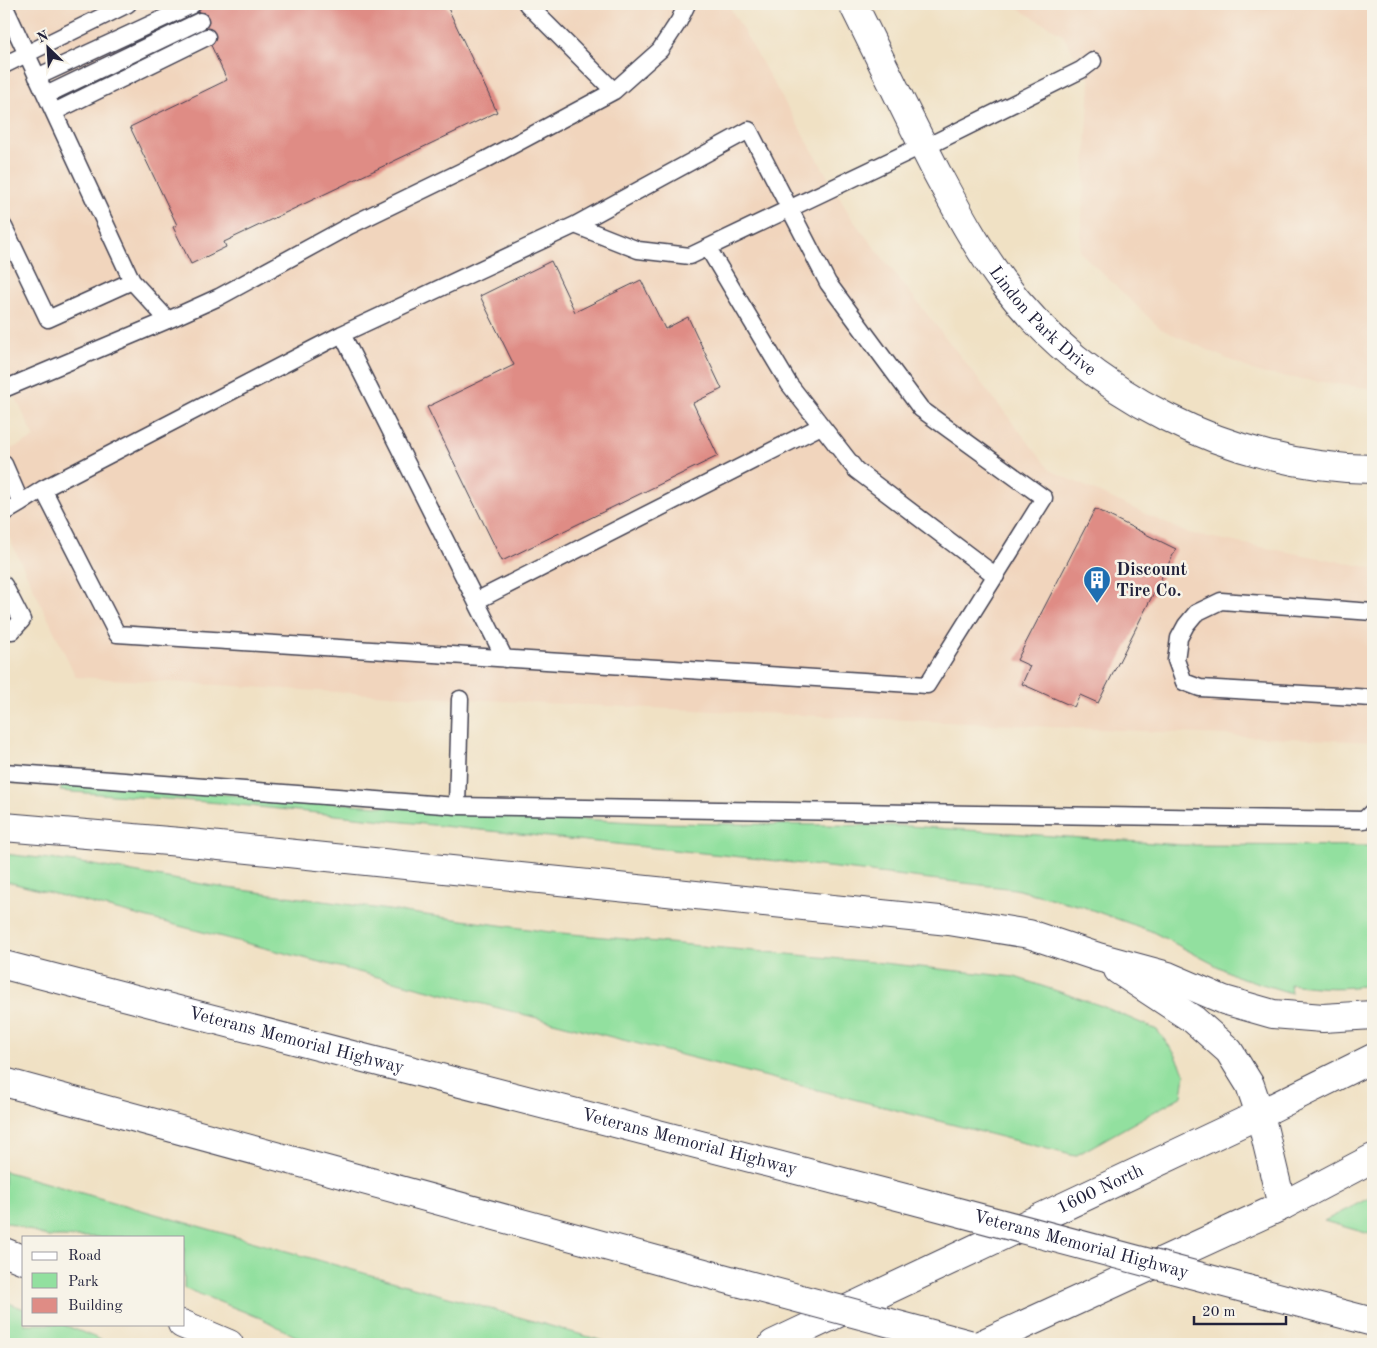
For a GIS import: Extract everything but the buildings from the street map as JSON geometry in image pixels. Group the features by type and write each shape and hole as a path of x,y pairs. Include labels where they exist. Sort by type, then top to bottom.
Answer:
{"main road":[{"name":"Lindon Park Drive","path":"853,4 924,147 969,232 1002,281 1041,326 1090,368 1126,394 1164,416 1211,438 1264,454 1314,464 1373,469"},
{"path":"4,827 180,842 949,921 1029,934 1098,957 1168,976 1224,1000 1273,1014 1323,1018 1373,1015"},
{"path":"1098,957 1194,1020 1229,1051 1250,1085 1260,1114 1282,1206"},
{"name":"Veterans Memorial Highway","path":"4,965 909,1198 1373,1322"},
{"name":"1600 North","path":"773,1344 1260,1114 1373,1058"},
{"path":"4,1082 969,1344"},
{"path":"982,1344 1282,1206 1373,1158"},
{"path":"4,1252 22,1259"},
{"path":"185,1325 229,1344"}],"lane":[{"path":"4,65 128,4"},
{"path":"527,4 614,91"},
{"path":"4,389 219,297 349,226 487,160 614,91 660,50 679,21 687,4"},
{"path":"4,5 132,281 168,320"},
{"path":"38,77 192,5"},
{"path":"46,95 200,21"},
{"path":"54,112 207,37"},
{"path":"575,225 638,250 690,256 924,147 1081,70 1093,61"},
{"path":"4,513 43,489 342,334 575,225 749,130 828,283 921,409 1044,498 927,685 117,634 43,489"},
{"path":"4,227 48,320 132,281"},
{"path":"708,248 789,384 856,470 996,576"},
{"path":"342,334 505,659"},
{"path":"476,602 821,426"},
{"path":"4,464 21,503"},
{"path":"4,585 22,620 12,631 4,630"},
{"path":"1373,612 1221,600 1196,613 1186,625 1179,638 1176,660 1184,682 1200,688 1373,698"},
{"path":"457,806 460,699"},
{"path":"4,772 457,806 1364,820 1373,811"}],"shaded area":[{"path":"4,4 728,4 852,219 1050,470 1187,533 1373,568 1373,742 460,699 76,677 4,527 4,452 35,438 4,373"},
{"path":"1010,4 1373,4 1373,389 1259,373 1161,329 1080,252 1090,81 1062,34"}],"green space":[{"path":"64,782 456,812 653,823 909,826 1182,845 1373,846 1373,984 1332,988 1290,984 1291,993 1236,976 1151,931 1081,906 1015,889 751,858 220,803 60,791"},
{"path":"4,854 76,862 213,886 550,932 1015,977 1102,1006 1157,1030 1175,1054 1185,1074 1182,1096 1075,1156 4,881"},
{"path":"4,1171 614,1344 310,1344 263,1319 185,1288 185,1236 45,1236 4,1221"},
{"path":"1373,1196 1373,1235 1324,1221"},
{"path":"4,1301 22,1308 22,1326 67,1326 111,1344 23,1344 4,1336"}],"place":[{"name":"Discount Tire Co.","path":"1097,604"}]}
